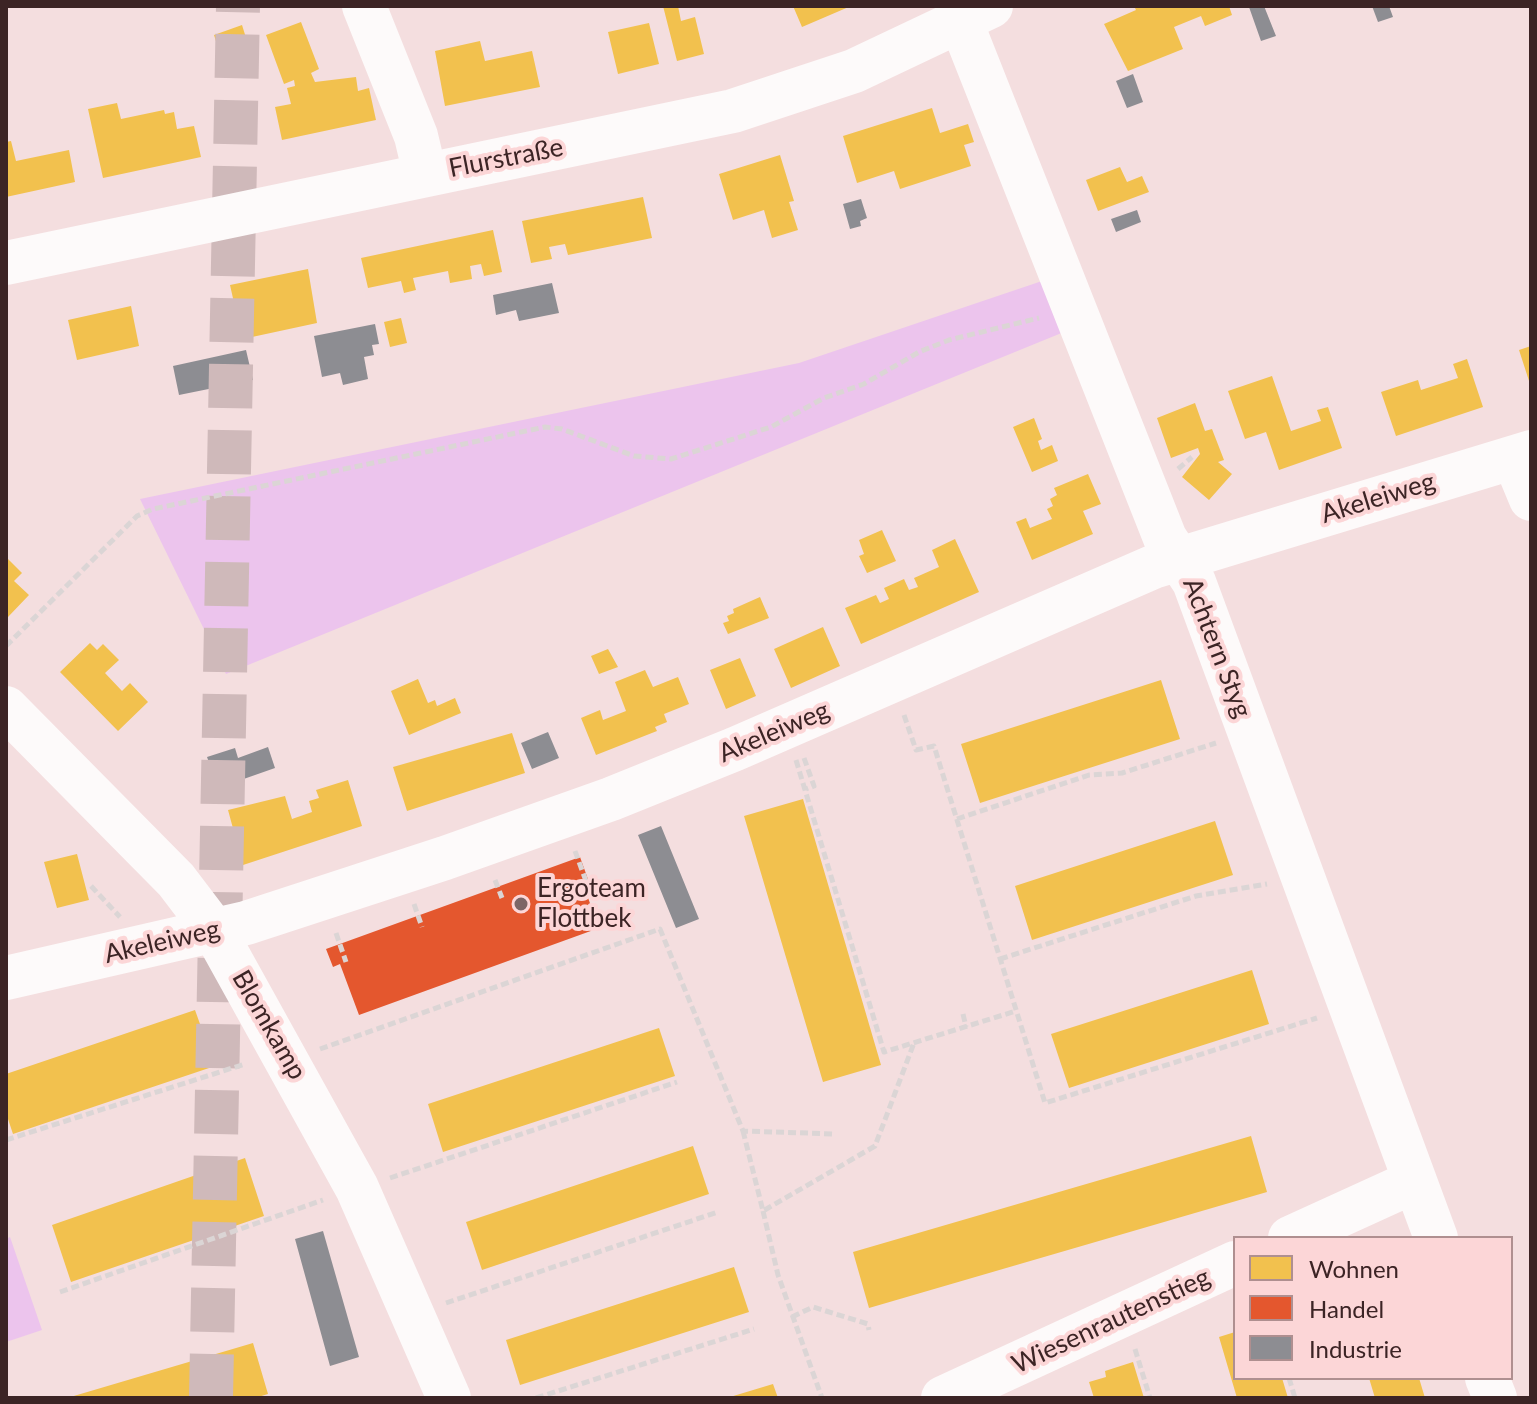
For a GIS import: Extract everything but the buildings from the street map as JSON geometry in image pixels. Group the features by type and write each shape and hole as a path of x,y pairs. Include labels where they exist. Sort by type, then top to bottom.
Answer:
{"street":[{"path":"364,6 416,136 425,174"},
{"name":"Flurstraße","path":"6,263 733,111 854,71 976,14"},
{"name":"Achtern Styg","path":"976,14 1165,538 1194,582 1435,1236"},
{"path":"1522,455 1531,499"},
{"name":"Akeleiweg","path":"6,978 214,930 431,863 611,799 853,699 1179,558 1522,455"},
{"name":"Blomkamp","path":"6,708 176,880 214,930 271,1061 373,1183 412,1314 449,1398"},
{"path":"1294,1236 1415,1181"},
{"name":"Wiesenrautenstieg","path":"943,1398 1233,1264"}],"path":[{"path":"6,646 137,516 153,509 545,427 562,429 634,456 671,459 771,427 824,398 864,384 919,352 949,340 1047,317"},
{"path":"903,712 916,750 934,746 1045,1103 1322,1017"},
{"path":"957,819 1089,775 1122,773 1221,742"},
{"path":"804,756 814,786 806,789"},
{"path":"795,760 884,1052 1016,1011"},
{"path":"574,849 589,889 584,891"},
{"path":"1000,959 1196,896 1272,883"},
{"path":"91,886 118,911 121,921"},
{"path":"331,921 346,962"},
{"path":"6,1140 271,1061 660,929 743,1131 792,1317 822,1398"},
{"path":"963,1014 966,1027"},
{"path":"763,1211 875,1146 914,1043"},
{"path":"60,1292 677,1082"},
{"path":"743,1131 835,1134"},
{"path":"412,1314 718,1212"},
{"path":"792,1317 813,1307 868,1324 869,1330"},
{"path":"536,1398 754,1329"},
{"path":"1134,1344 1150,1398"}],"shaded area":[{"path":"1045,280 1064,332 226,674 140,499 799,363"},
{"path":"10,1237 42,1330 6,1342 6,1239"}],"tunnel":[{"path":"211,1398 238,6"}],"place":[{"name":"Ergoteam Flottbek","path":"521,904"}]}
